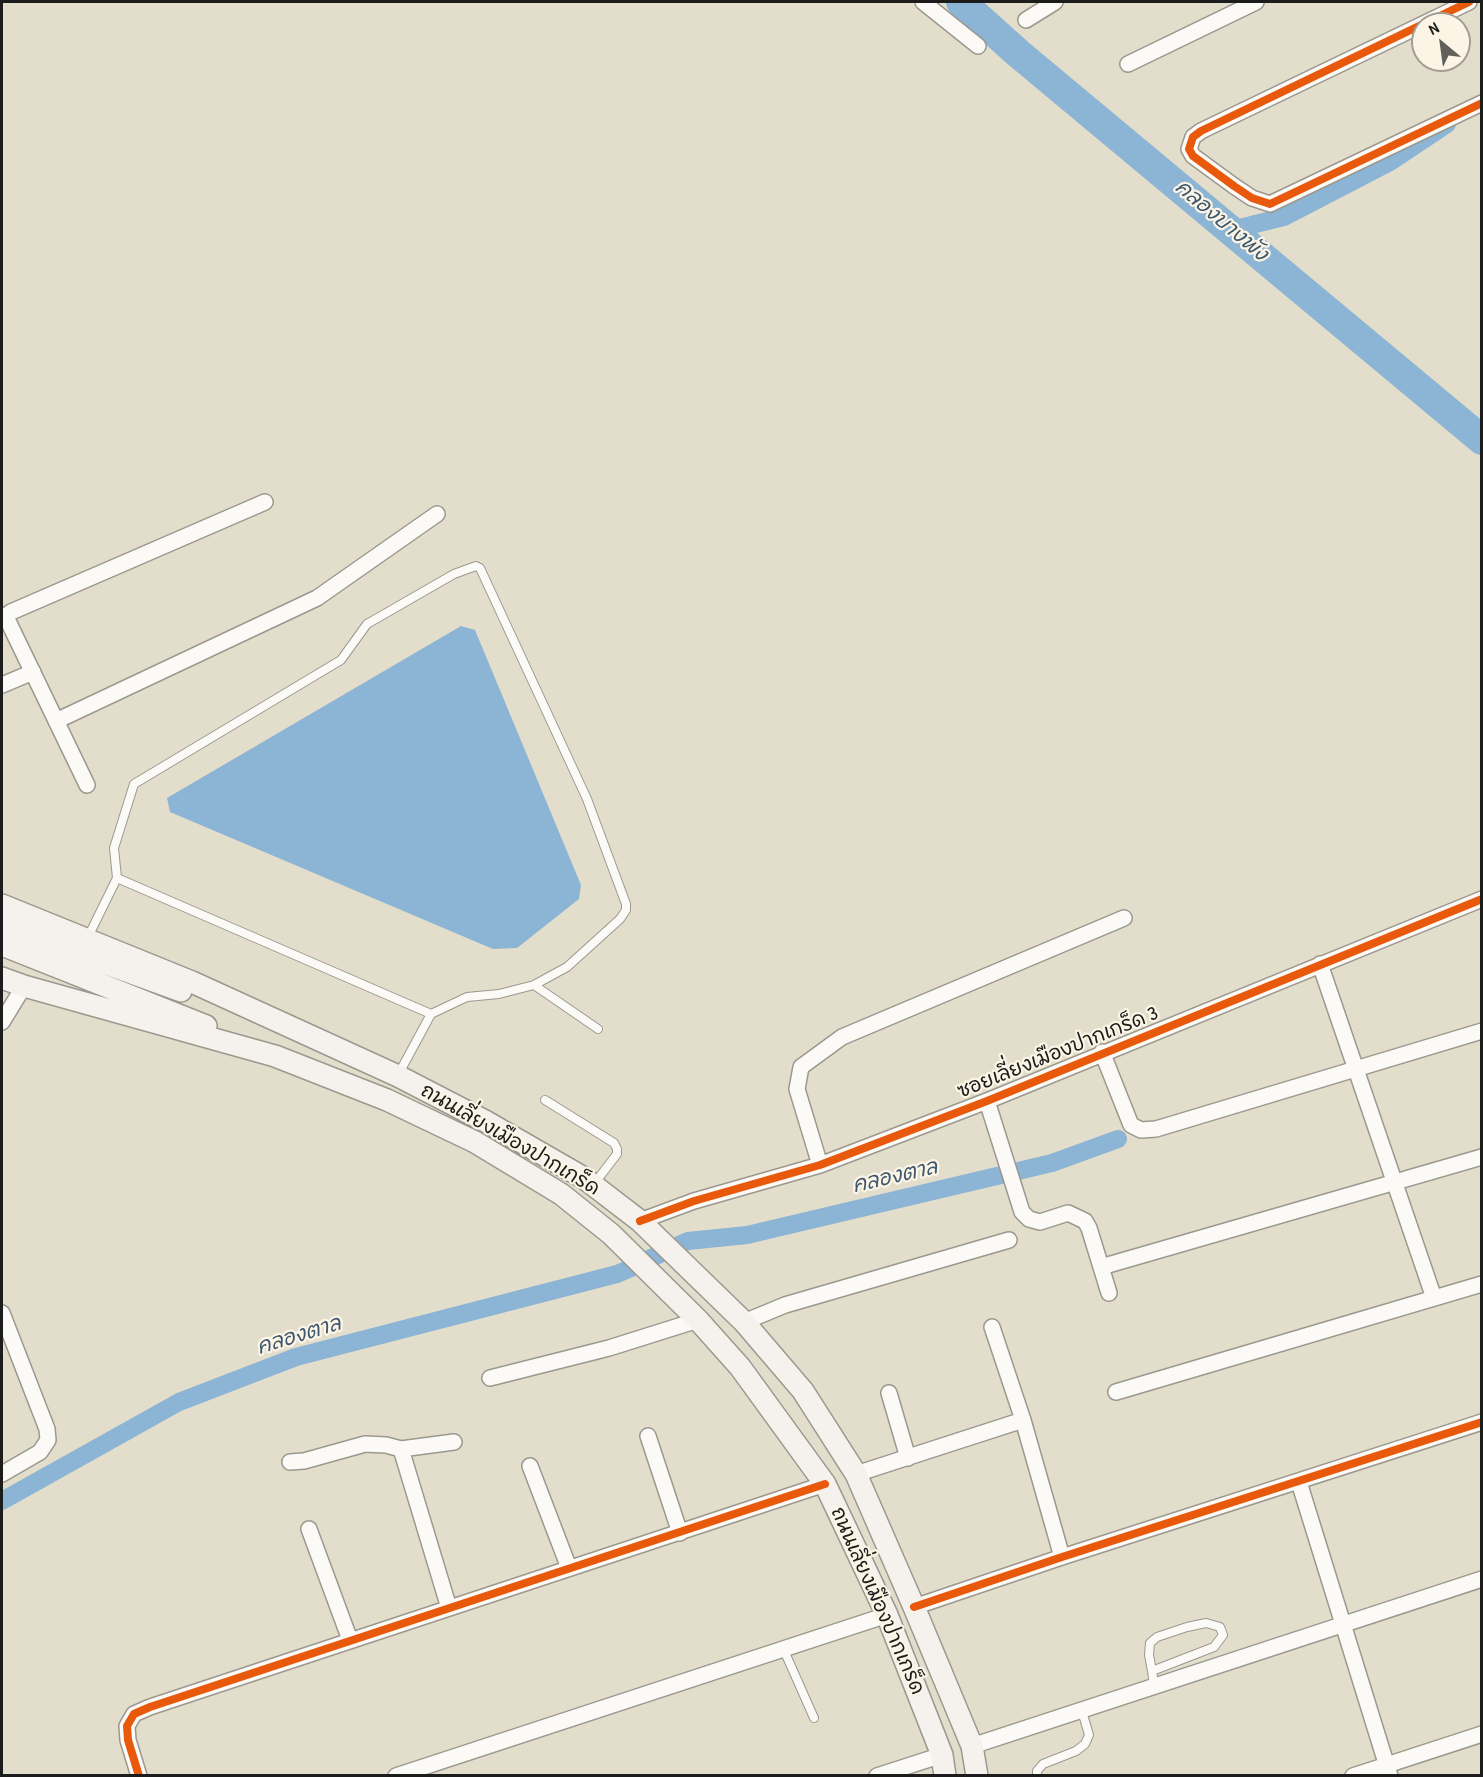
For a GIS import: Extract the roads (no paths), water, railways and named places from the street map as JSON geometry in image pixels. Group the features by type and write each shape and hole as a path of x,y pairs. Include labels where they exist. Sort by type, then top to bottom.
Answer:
{"main road":[{"name":"ถนนเลี่ยงเมืองปากเกร็ด","path":"2,905 192,982 398,1076 485,1120 593,1185 640,1221 744,1322 803,1391 856,1474 915,1607 972,1746 977,1776"},
{"path":"2,926 168,987 274,1020"},
{"path":"2,945 166,1009 275,1056"},
{"name":"ถนนเลี่ยงเมืองปากเกร็ด","path":"2,978 275,1056 387,1100 475,1142 561,1194 610,1234 698,1320 740,1367 825,1484 887,1615 943,1765"}],"street":[{"path":"923,2 978,45"},
{"path":"1026,20 1055,2"},
{"path":"1128,64 1256,2"},
{"path":"1469,2 1201,131 1193,138 1189,149 1192,156 1234,186 1252,198 1270,204 1482,103"},
{"path":"87,785 8,621 8,615 265,501"},
{"path":"56,721 317,598 437,514"},
{"path":"2,685 33,672"},
{"name":"ซอยเลี่ยงเมืองปากเกร็ด 3","path":"640,1221 694,1201 820,1165 987,1101 1482,898"},
{"path":"820,1165 797,1089 801,1067 842,1037 1124,918"},
{"path":"1320,964 1434,1298"},
{"path":"2,1022 24,986"},
{"path":"1102,1052 1131,1125 1141,1130 1156,1129 1482,1031"},
{"path":"987,1101 1022,1212 1029,1219 1040,1222 1068,1213 1085,1221 1109,1293"},
{"path":"1101,1267 1482,1157"},
{"path":"744,1322 785,1305 1009,1240"},
{"path":"1116,1392 1482,1284"},
{"path":"2,1313 47,1429 48,1440 40,1452 2,1474"},
{"path":"490,1378 609,1347 698,1320"},
{"path":"992,1326 1023,1420 1062,1557"},
{"path":"889,1393 908,1458"},
{"path":"856,1474 1023,1420"},
{"path":"915,1607 1062,1557 1482,1422"},
{"path":"648,1436 680,1533"},
{"path":"290,1462 304,1461 365,1444 386,1445 401,1449 454,1442"},
{"path":"401,1449 449,1608"},
{"path":"530,1466 569,1568"},
{"path":"1299,1482 1389,1770"},
{"path":"139,1776 128,1740 127,1726 134,1714 150,1707 825,1484"},
{"path":"309,1529 350,1641"},
{"path":"972,1746 1082,1711 1153,1678 1342,1624 1482,1579"},
{"path":"396,1776 887,1615"},
{"path":"1353,1776 1389,1770 1482,1734"},
{"path":"877,1776 943,1765"}],"lane":[{"path":"87,939 117,878 114,848 134,784 342,660 368,624 454,574 476,566 480,568 588,799 626,904 626,910 620,919 567,967 534,985 499,994 467,997 431,1014 398,1076"},
{"path":"117,878 431,1014"},
{"path":"534,985 598,1029"},
{"path":"545,1100 614,1143 617,1154 593,1185"},
{"path":"1206,1623 1220,1627 1223,1635 1214,1647 1153,1678 1149,1655 1150,1643 1157,1637 1206,1623"},
{"path":"783,1648 814,1718"},
{"path":"1037,1776 1037,1771 1043,1764 1085,1744 1089,1735 1082,1711"}],"water":[{"path":"461,626 475,630 581,885 579,899 517,948 493,949 170,812 167,798"}],"waterway":[{"name":"คลองบางพัง","path":"961,2 1019,54 1482,440"},
{"path":"1231,230 1284,217 1390,162 1447,124"},
{"name":"คลองตาล","path":"679,1245 688,1241 747,1235 1052,1163 1118,1139"},
{"name":"คลองตาล","path":"649,1259 660,1254"},
{"name":"คลองตาล","path":"2,1501 179,1402 296,1357 617,1274 631,1268"}]}
